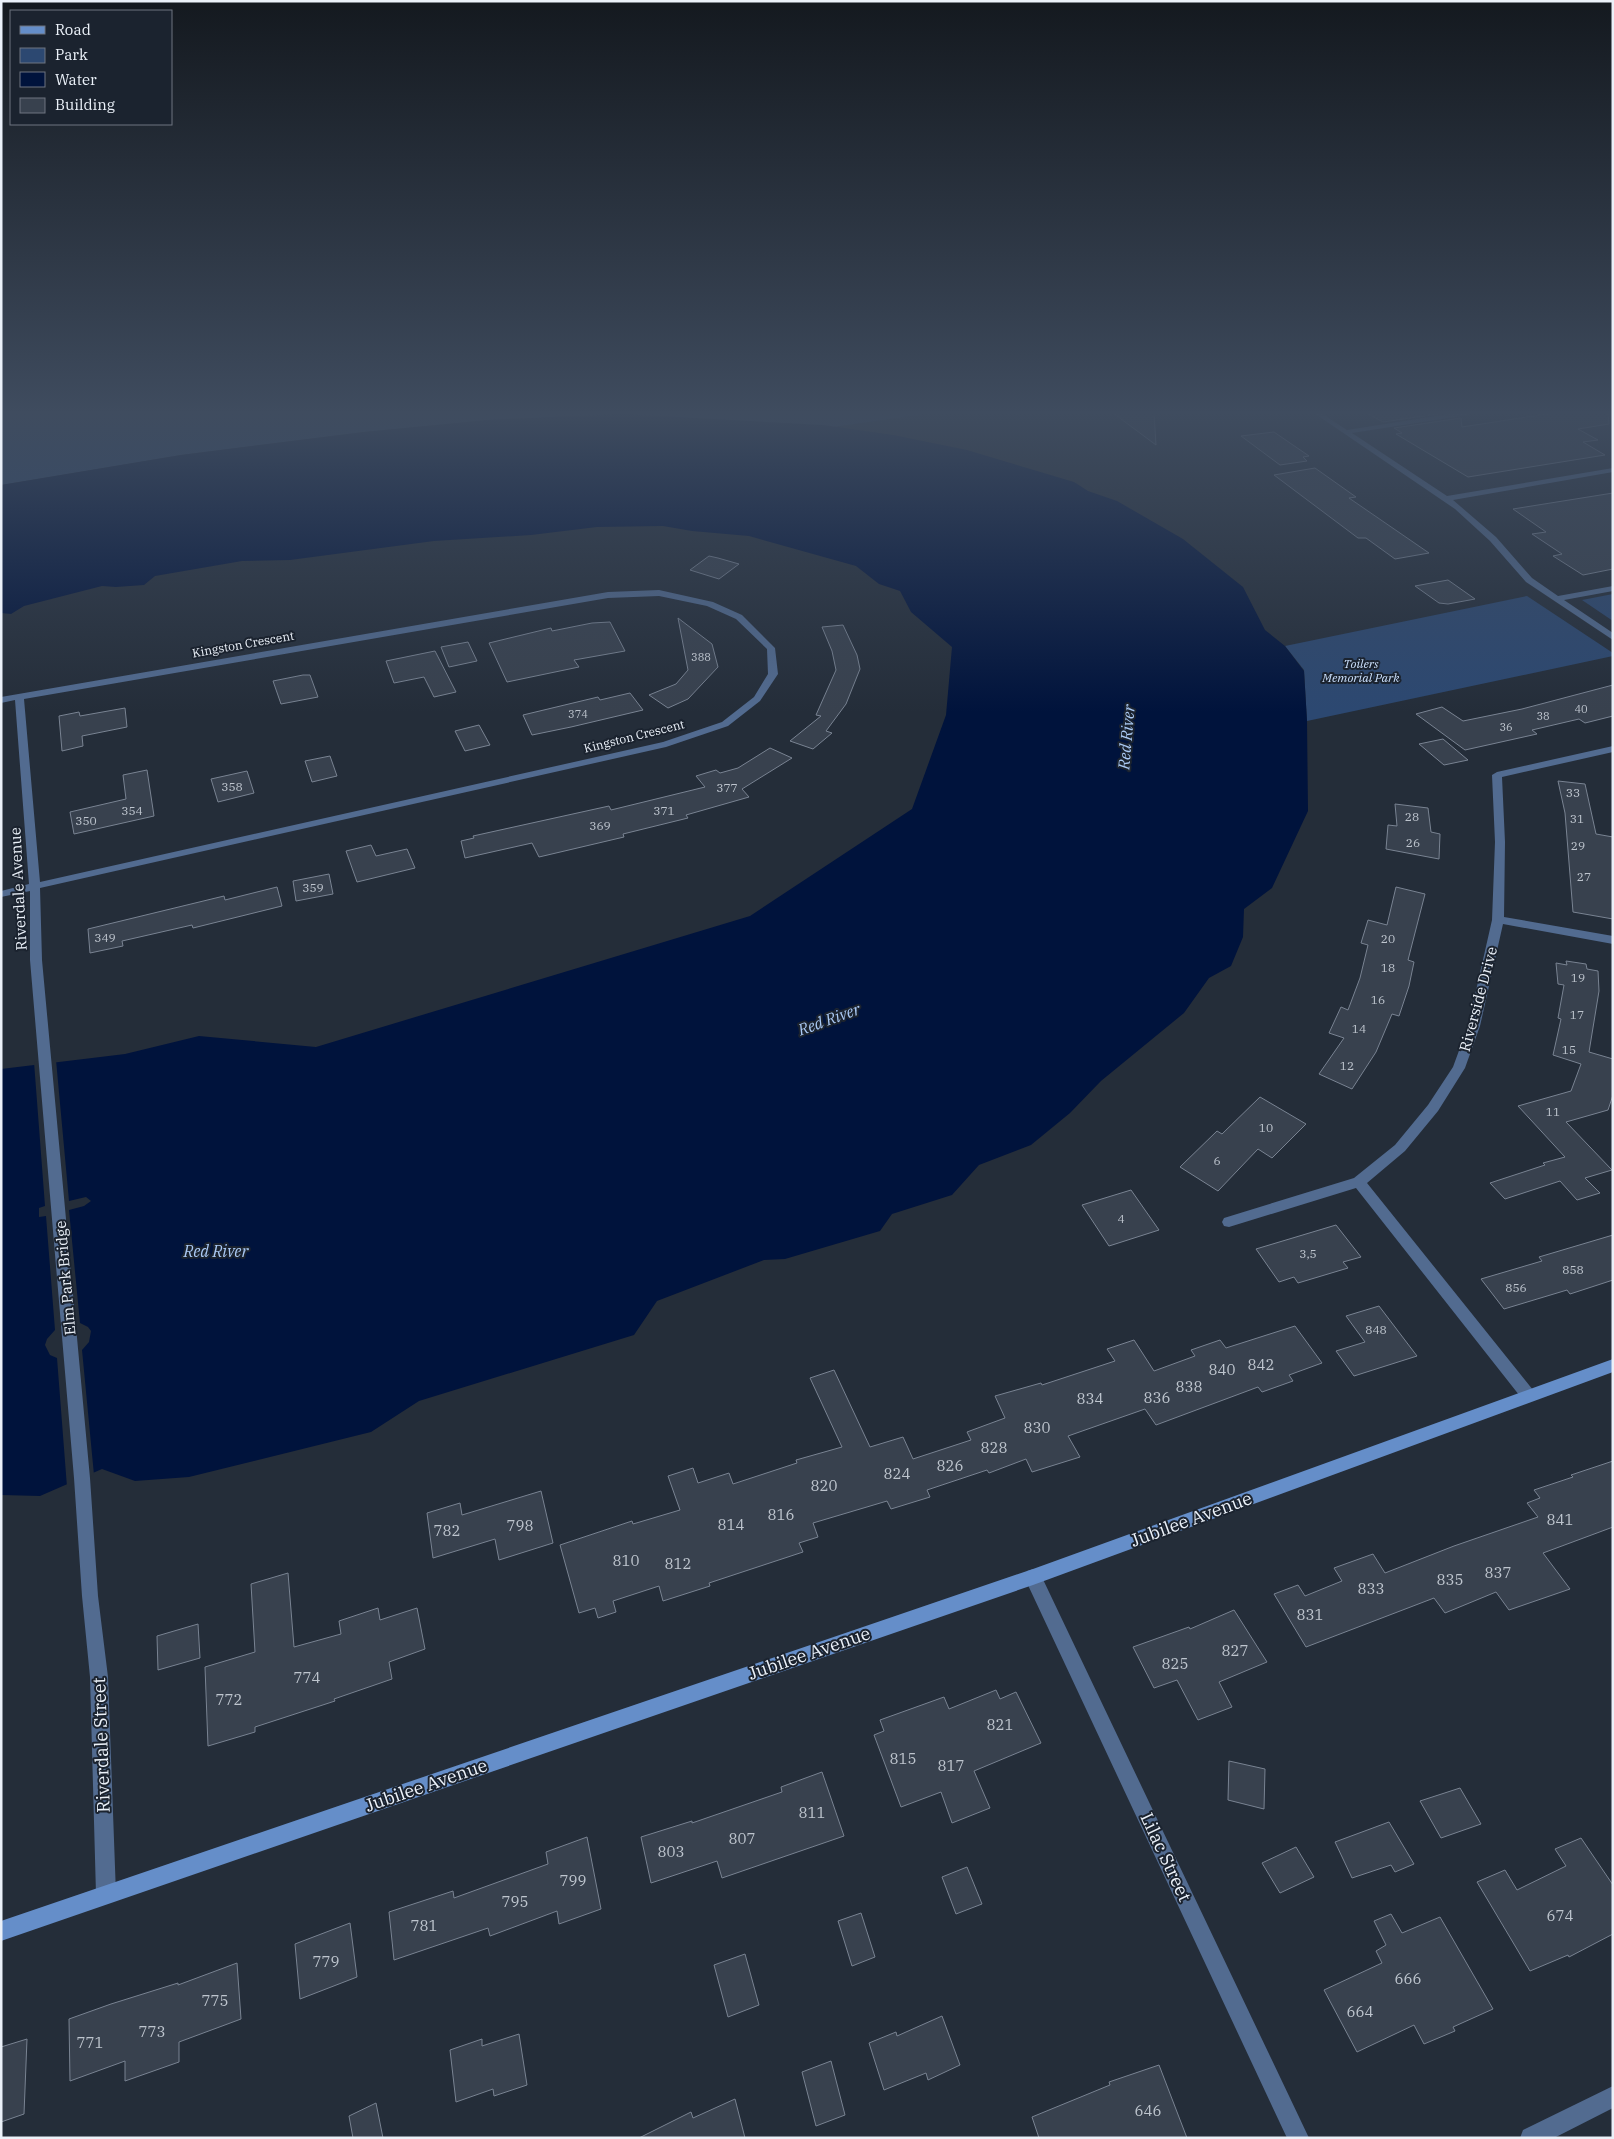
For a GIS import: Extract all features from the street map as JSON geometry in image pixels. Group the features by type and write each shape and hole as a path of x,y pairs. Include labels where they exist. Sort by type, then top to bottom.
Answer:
{"main road":[{"name":"Jubilee Avenue","path":"1,1931 1033,1577 1613,1365"}],"street":[{"path":"1464,513 1493,539 1530,580 1613,637"},
{"path":"1557,599 1613,588"},
{"name":"Kingston Crescent","path":"1,700 608,595 659,593 710,604 739,617 771,648 773,674 757,699 726,724 666,744 36,888 1,894"},
{"name":"Riverdale Avenue","path":"19,696 36,888 36,960"},
{"name":"Riverside Drive","path":"1360,1182 1400,1148 1433,1108 1459,1068 1474,1026 1498,920 1500,842 1497,775 1613,749"},
{"path":"1498,920 1613,940"},
{"name":"Elm Park Bridge","path":"36,960 82,1478 90,1596"},
{"path":"1229,1222 1360,1182 1528,1395"},
{"name":"Lilac Street","path":"1033,1577 1298,2138"},
{"name":"Riverdale Street","path":"90,1596 99,1677 106,1894"},
{"path":"1531,2138 1613,2097"}],"green space":[{"path":"1613,594 1613,621 1582,600"},
{"name":"Toilers Memorial Park","path":"1527,596 1613,653 1613,656 1307,721 1304,670 1285,646"}],"water":[{"name":"Red River","path":"1,513 1138,513 1183,539 1243,587 1265,630 1285,646 1304,671 1307,721 1308,811 1272,888 1244,909 1243,937 1231,966 1209,978 1184,1013 1101,1081 1070,1113 1031,1145 979,1165 952,1195 892,1214 880,1231 785,1259 764,1260 657,1301 634,1335 419,1401 371,1432 189,1477 135,1481 102,1469 40,1496 1,1495 1,1069 125,1054 199,1036 316,1047 750,916 912,809 946,715 952,647 911,612 900,591 879,584 856,566 749,536 692,531 663,526 597,527 531,535 434,541 290,560 242,561 155,576 144,585 102,586 24,606 11,614 1,613"}],"pier":[{"path":"56,1060 69,1201 86,1197 91,1201 84,1206 69,1210 80,1323 91,1331 89,1342 82,1350 94,1475 67,1487 57,1358 50,1355 45,1345 47,1339 55,1330 46,1216 39,1217 39,1208 45,1206 34,1062"}],"building":[{"path":"1324,513 1371,513 1429,553 1395,559 1366,538 1358,538"},
{"path":"1518,513 1613,513 1613,569 1583,575 1553,556 1562,554 1532,534 1546,532"},
{"path":"709,556 739,564 719,579 690,570"},
{"path":"1448,580 1475,599 1448,604 1439,603 1415,586"},
{"path":"678,618 712,644 718,667 688,699 668,708 649,695 676,684 688,670"},
{"path":"610,622 625,651 574,660 579,667 507,682 489,643 551,628 552,631 592,623"},
{"path":"843,625 857,655 860,669 846,704 826,731 832,733 813,749 790,741 821,716 816,715 836,670 832,651 822,627"},
{"path":"468,642 477,661 449,667 441,647"},
{"path":"435,651 456,692 434,697 424,677 394,683 386,661"},
{"path":"310,675 318,697 281,704 273,681"},
{"path":"1613,685 1613,716 1585,723 1579,719 1532,730 1537,734 1465,750 1416,714 1442,707 1463,721 1522,709"},
{"path":"630,693 643,710 571,727 532,735 523,715 598,697 600,700"},
{"path":"125,708 127,727 82,736 83,746 62,751 59,716 79,712 80,716"},
{"path":"479,725 490,745 465,751 455,731"},
{"path":"1443,739 1468,760 1444,765 1419,744"},
{"path":"770,748 792,758 742,789 749,797 686,815 688,818 623,834 624,837 539,857 532,843 465,858 461,841 474,838 473,836 609,806 611,810 705,787 696,776 716,770 720,773 738,768"},
{"path":"330,756 337,776 312,782 305,761"},
{"path":"147,770 154,816 74,834 70,812 126,799 123,775"},
{"path":"247,771 254,793 218,802 211,779"},
{"path":"1558,781 1585,784 1596,834 1613,837 1613,919 1573,912 1565,813"},
{"path":"1395,804 1428,808 1431,832 1440,834 1439,859 1386,849 1388,825 1397,826"},
{"path":"371,845 376,856 407,849 415,868 357,882 346,851"},
{"path":"329,874 333,894 296,901 293,881"},
{"path":"277,887 282,906 193,928 192,925 122,941 123,946 90,953 88,929 224,896 225,900"},
{"path":"1396,887 1425,894 1408,960 1414,962 1409,986 1399,1016 1392,1014 1376,1052 1352,1089 1319,1074 1344,1038 1329,1033 1341,1007 1348,1010 1360,978 1368,945 1361,943 1368,920 1387,925"},
{"path":"1566,961 1586,964 1587,969 1598,971 1599,991 1589,1052 1613,1059 1613,1095 1608,1110 1566,1122 1612,1170 1585,1178 1600,1193 1577,1200 1560,1181 1505,1199 1490,1183 1545,1165 1543,1163 1565,1157 1518,1106 1571,1091 1581,1064 1553,1055 1561,1019 1558,1018 1564,985 1558,984 1556,963 1567,965"},
{"path":"1260,1097 1306,1124 1272,1158 1258,1149 1218,1191 1180,1167 1217,1131 1222,1134"},
{"path":"1131,1190 1159,1230 1109,1246 1082,1205"},
{"path":"1336,1225 1361,1257 1343,1262 1348,1268 1298,1283 1294,1277 1279,1282 1256,1249"},
{"path":"1613,1235 1613,1280 1570,1294 1567,1290 1504,1309 1481,1279 1542,1261 1539,1257"},
{"path":"1379,1306 1417,1356 1354,1376 1336,1351 1365,1342 1346,1316"},
{"path":"1295,1326 1322,1363 1289,1375 1293,1381 1262,1392 1258,1387 1156,1425 1145,1409 1068,1436 1080,1457 1032,1472 1026,1459 989,1473 987,1470 927,1490 930,1497 891,1509 887,1501 813,1523 818,1537 799,1543 803,1552 709,1583 710,1586 663,1601 659,1586 613,1601 616,1612 598,1618 595,1608 579,1613 560,1545 632,1521 633,1524 680,1510 668,1476 693,1468 698,1483 729,1473 733,1484 797,1463 796,1460 842,1447 810,1378 834,1370 870,1447 903,1437 913,1459 971,1440 967,1432 1005,1418 995,1396 1041,1383 1042,1385 1115,1361 1107,1349 1134,1340 1154,1371 1195,1356 1191,1350 1220,1340 1226,1348"},
{"path":"1613,1461 1613,1527 1543,1553 1570,1589 1509,1610 1496,1592 1445,1613 1434,1598 1306,1647 1274,1594 1298,1585 1305,1596 1342,1581 1334,1568 1373,1554 1385,1573 1454,1546 1538,1517 1527,1503 1540,1498 1534,1490"},
{"path":"541,1491 553,1543 499,1560 495,1539 433,1558 427,1513 460,1503 462,1515"},
{"path":"288,1573 294,1647 341,1634 339,1621 378,1608 380,1620 417,1608 425,1649 389,1662 392,1679 334,1699 335,1701 255,1727 255,1732 208,1746 205,1667 255,1652 251,1584"},
{"path":"1234,1610 1267,1662 1219,1682 1232,1707 1198,1720 1177,1680 1154,1688 1133,1647 1189,1627 1190,1629"},
{"path":"198,1624 200,1658 158,1670 157,1636"},
{"path":"996,1690 1000,1699 1016,1692 1041,1743 974,1771 990,1808 952,1823 941,1792 901,1807 874,1735 884,1731 880,1720 944,1697 949,1709"},
{"path":"1229,1761 1265,1769 1264,1809 1228,1800"},
{"path":"822,1772 844,1836 722,1878 717,1861 651,1883 641,1837 692,1821 692,1823 782,1792 781,1787"},
{"path":"1460,1788 1481,1824 1441,1838 1420,1801"},
{"path":"1389,1822 1414,1864 1395,1872 1391,1865 1352,1878 1335,1842"},
{"path":"587,1837 601,1909 559,1924 557,1911 490,1936 488,1928 394,1960 389,1912 453,1891 454,1898 548,1864 546,1852"},
{"path":"1581,1838 1613,1885 1613,1934 1569,1957 1568,1955 1530,1971 1477,1882 1505,1870 1517,1890 1566,1866 1555,1849"},
{"path":"1296,1847 1314,1877 1280,1893 1262,1863"},
{"path":"967,1867 982,1904 956,1914 942,1877"},
{"path":"861,1913 875,1957 852,1966 838,1921"},
{"path":"1391,1914 1402,1933 1440,1917 1493,2009 1453,2027 1455,2031 1424,2044 1414,2025 1357,2052 1324,1990 1382,1963 1376,1951 1386,1945 1374,1921"},
{"path":"350,1923 357,1977 300,1999 295,1944"},
{"path":"745,1954 759,2005 728,2017 714,1965"},
{"path":"237,1963 241,2019 179,2042 179,2062 125,2081 125,2061 70,2081 69,2019 178,1983 178,1985"},
{"path":"942,2016 960,2065 928,2080 926,2073 884,2090 869,2043 896,2032 897,2036"},
{"path":"519,2034 527,2085 494,2096 493,2089 456,2102 450,2050 482,2039 482,2046"},
{"path":"27,2039 24,2114 1,2122 1,2047"},
{"path":"831,2061 845,2115 816,2126 802,2072"},
{"path":"1159,2065 1187,2138 1039,2138 1032,2117 1110,2085 1109,2082"},
{"path":"735,2099 745,2138 639,2138 691,2112 693,2118"},
{"path":"376,2103 383,2138 353,2138 349,2116"}]}
